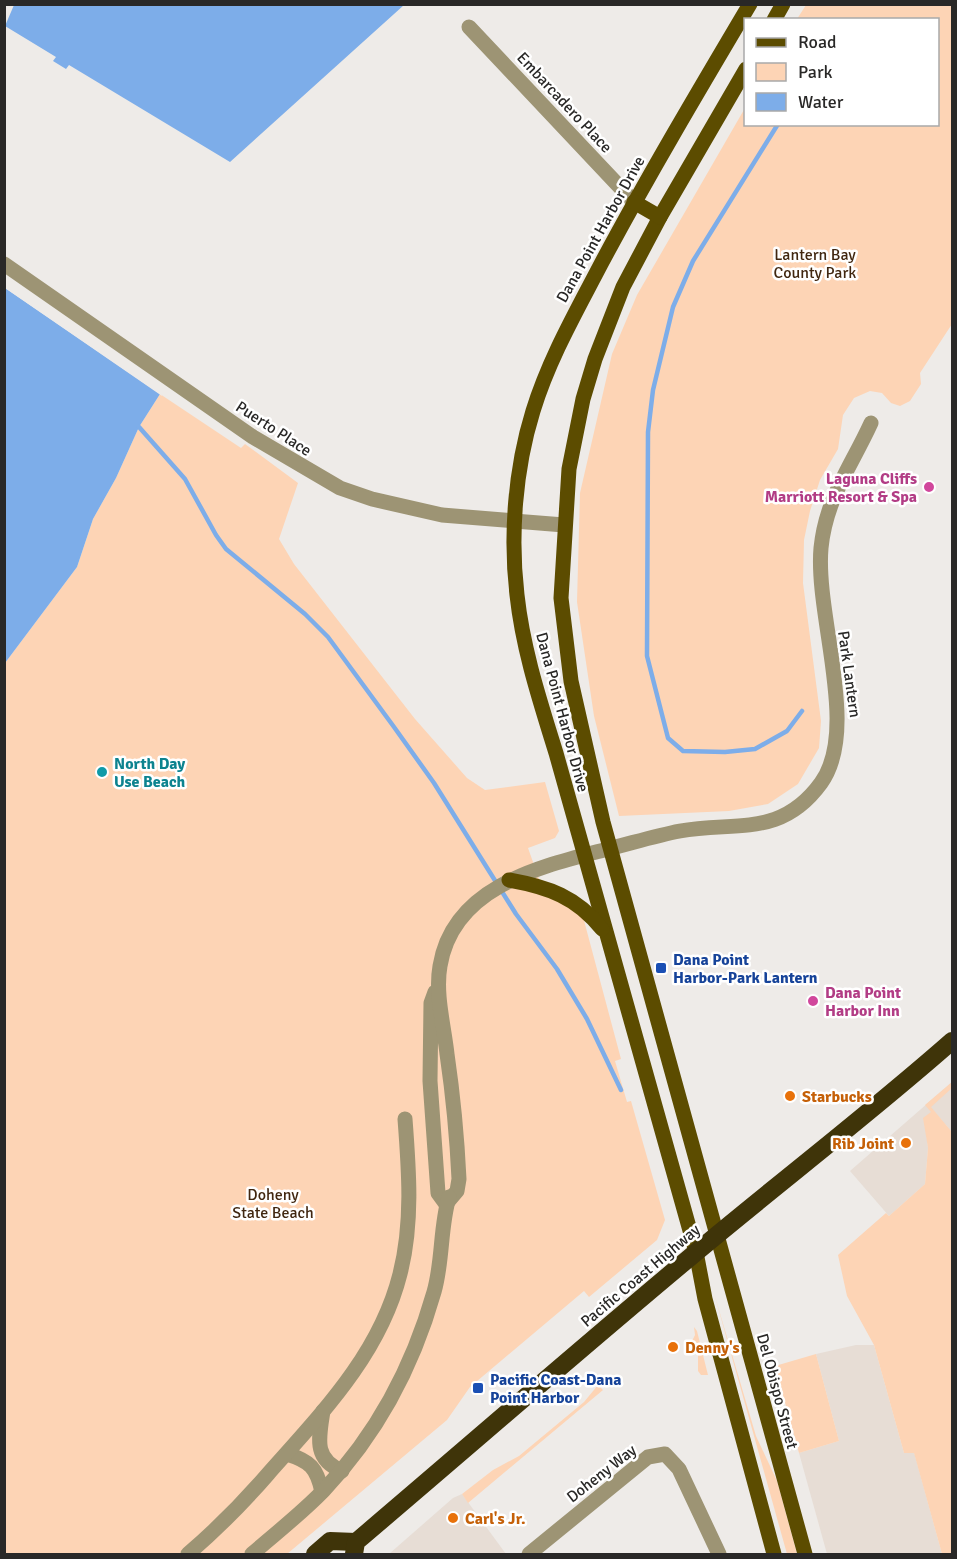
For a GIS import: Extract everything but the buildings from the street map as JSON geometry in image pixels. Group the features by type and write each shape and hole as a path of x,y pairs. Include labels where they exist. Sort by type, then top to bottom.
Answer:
{"highway":[{"name":"Pacific Coast Highway","path":"315,1554 330,1541 355,1548 696,1252 879,1106 952,1041"}],"main road":[{"name":"Dana Point Harbor Drive","path":"696,1252 524,637 516,595 516,522 521,459 532,412 547,370 634,202 750,4"},
{"path":"775,18 783,4"},
{"name":"Dana Point Harbor Drive","path":"717,1236 581,733 567,659 561,598 569,469 583,399 623,287 660,217 744,72"},
{"path":"634,202 660,217"},
{"path":"509,880 534,884 570,898 588,912 606,934"},
{"name":"Del Obispo Street","path":"717,1236 805,1554"},
{"path":"696,1252 705,1299 774,1554"}],"street":[{"name":"Embarcadero Place","path":"469,27 634,202"},
{"name":"Puerto Place","path":"4,264 253,437 313,475 340,488 372,499 430,512 564,525"},
{"name":"Park Lantern","path":"584,855 680,831 766,823 801,805 824,779 834,758 839,726 821,592 823,532 832,495 854,460 871,423"},
{"path":"446,1204 438,1193 430,1081 431,1003 438,984 444,950 459,923 482,897 509,880 584,855"},
{"path":"252,1554 322,1492 342,1471 378,1422 416,1347 435,1289 446,1204 451,1188 448,1102 438,984"},
{"path":"431,1003 448,1102"},
{"path":"188,1554 240,1507 287,1454 354,1372 378,1334 400,1273 408,1233 409,1197 405,1119"},
{"path":"323,1411 321,1453 326,1464 342,1471"},
{"path":"287,1454 306,1460 313,1466 322,1492"},
{"name":"Doheny Way","path":"529,1554 648,1457 665,1454 679,1469 720,1554"}],"shaded area":[{"path":"952,1082 952,1132 933,1110 925,1121 928,1148 925,1184 889,1216 850,1171"},
{"path":"856,1345 874,1345 904,1453 914,1452 942,1554 827,1554 799,1453 839,1441 816,1354"},
{"path":"462,1494 506,1554 389,1554 453,1498"}],"green space":[{"name":"Lantern Bay County Park","path":"806,5 952,5 952,324 920,373 921,384 910,401 900,406 891,403 882,393 870,391 854,398 843,415 838,449 820,480 804,540 803,583 821,721 819,748 798,784 768,804 729,811 619,816 594,716 577,602 580,493 612,354 637,295 744,110 744,126 939,126 939,18 798,18"},
{"name":"Doheny State Beach","path":"160,394 241,448 245,444 298,483 279,539 294,564 415,719 467,778 485,790 545,782 559,831 555,838 528,848 544,893 582,913 621,1059 615,1061 627,1102 631,1101 665,1220 657,1240 589,1297 584,1291 470,1387 447,1420 287,1554 5,1554 5,663 77,567 93,519 116,478 139,427"},
{"path":"952,1082 952,1088 931,1107 952,1132 952,1554 942,1554 914,1453 904,1453 874,1345 847,1296 838,1255 886,1213 889,1216 925,1184 928,1148 923,1118 931,1112 925,1105"},
{"path":"714,1293 756,1436 777,1481 797,1554 787,1554"},
{"path":"694,1327 708,1375 701,1375 698,1371 698,1354 690,1345 695,1335"},
{"path":"816,1354 839,1441 799,1453 775,1366"},
{"path":"598,1385 603,1390 468,1503 462,1494 493,1470 519,1456 584,1402"}],"water":[{"path":"14,4 404,5 230,162 69,65 66,69 53,61 56,57 5,26"},
{"path":"5,288 160,394 139,427 116,478 93,519 77,567 5,663"}],"pier":[{"path":"4,285 161,392 162,396 5,288"}],"waterway":[{"path":"777,126 693,261 673,307 653,390 648,432 647,656 668,738 683,751 725,752 755,749 787,731 802,711"},
{"path":"139,427 185,479 226,549 305,614 328,637 394,727 434,783 516,914 557,969 587,1019 621,1090"}],"place":[{"name":"Laguna Cliffs Marriott Resort & Spa","path":"929,487"},
{"name":"North Day Use Beach","path":"102,772"},
{"name":"Dana Point Harbor-Park Lantern","path":"661,968"},
{"name":"Dana Point Harbor Inn","path":"813,1001"},
{"name":"Starbucks","path":"790,1096"},
{"name":"Rib Joint","path":"906,1143"},
{"name":"Denny's","path":"673,1347"},
{"name":"Pacific Coast-Dana Point Harbor","path":"478,1388"},
{"name":"Carl's Jr.","path":"453,1518"}]}
